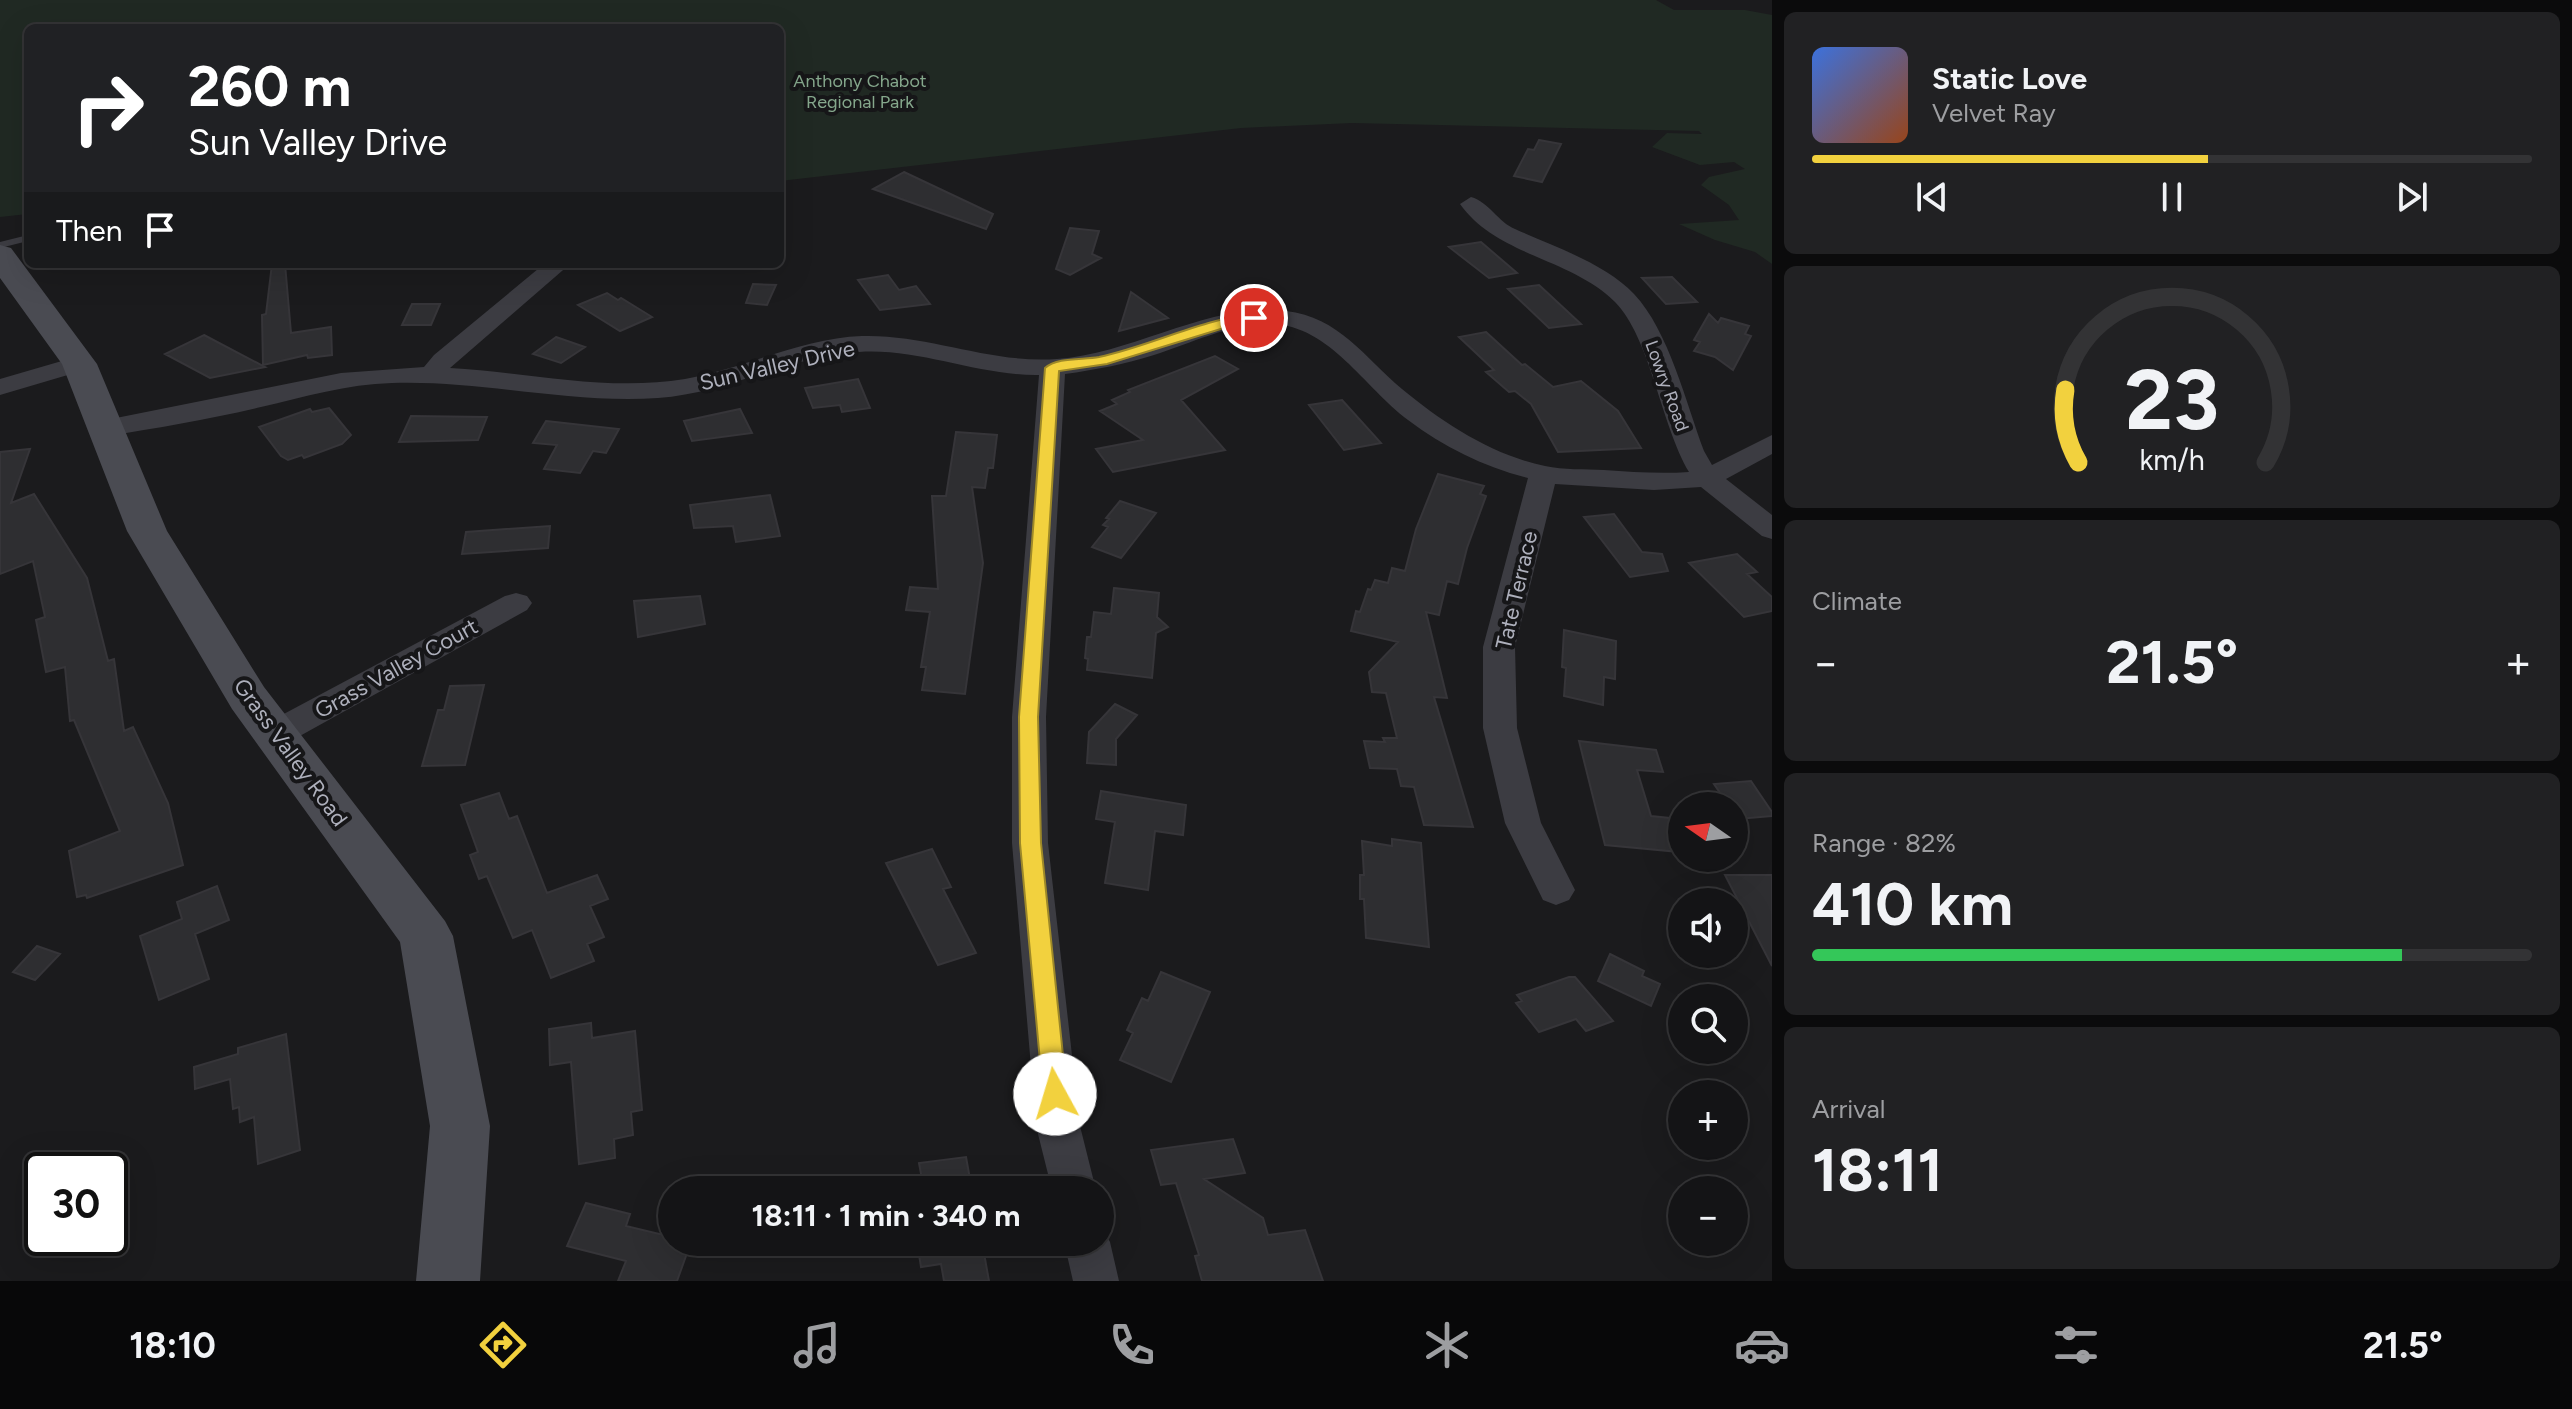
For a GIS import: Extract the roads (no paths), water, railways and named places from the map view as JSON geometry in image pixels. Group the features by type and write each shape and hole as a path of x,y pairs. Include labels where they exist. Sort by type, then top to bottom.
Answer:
{"main road":[{"name":"Grass Valley Road","path":"8,254 79,364 147,531 248,698 426,936 460,1126 448,1281"}],"street":[{"name":"Lowry Road","path":"1471,204 1500,231 1579,266 1625,298 1649,336 1690,451 1706,477 1772,530"},
{"path":"432,374 443,360 553,268"},
{"name":"Sun Valley Drive","path":"106,428 190,415 340,381 386,375 432,374 584,391 661,390 710,382 805,353 858,344 894,345 1002,364 1052,368 1137,352 1236,320 1289,318 1318,327 1341,342 1383,386 1430,425 1482,452 1543,474 1633,482 1706,477 1772,443"},
{"path":"0,387 79,364"},
{"path":"1052,368 1029,717 1030,843 1058,1126 1070,1176"},
{"name":"Tate Terrace","path":"1543,474 1499,647 1500,728 1523,823 1556,890"},
{"name":"Grass Valley Court","path":"277,733 516,603"},
{"path":"1090,1256 1096,1281"}],"park label":[{"name":"Anthony Chabot Regional Park","path":"860,91"}]}
